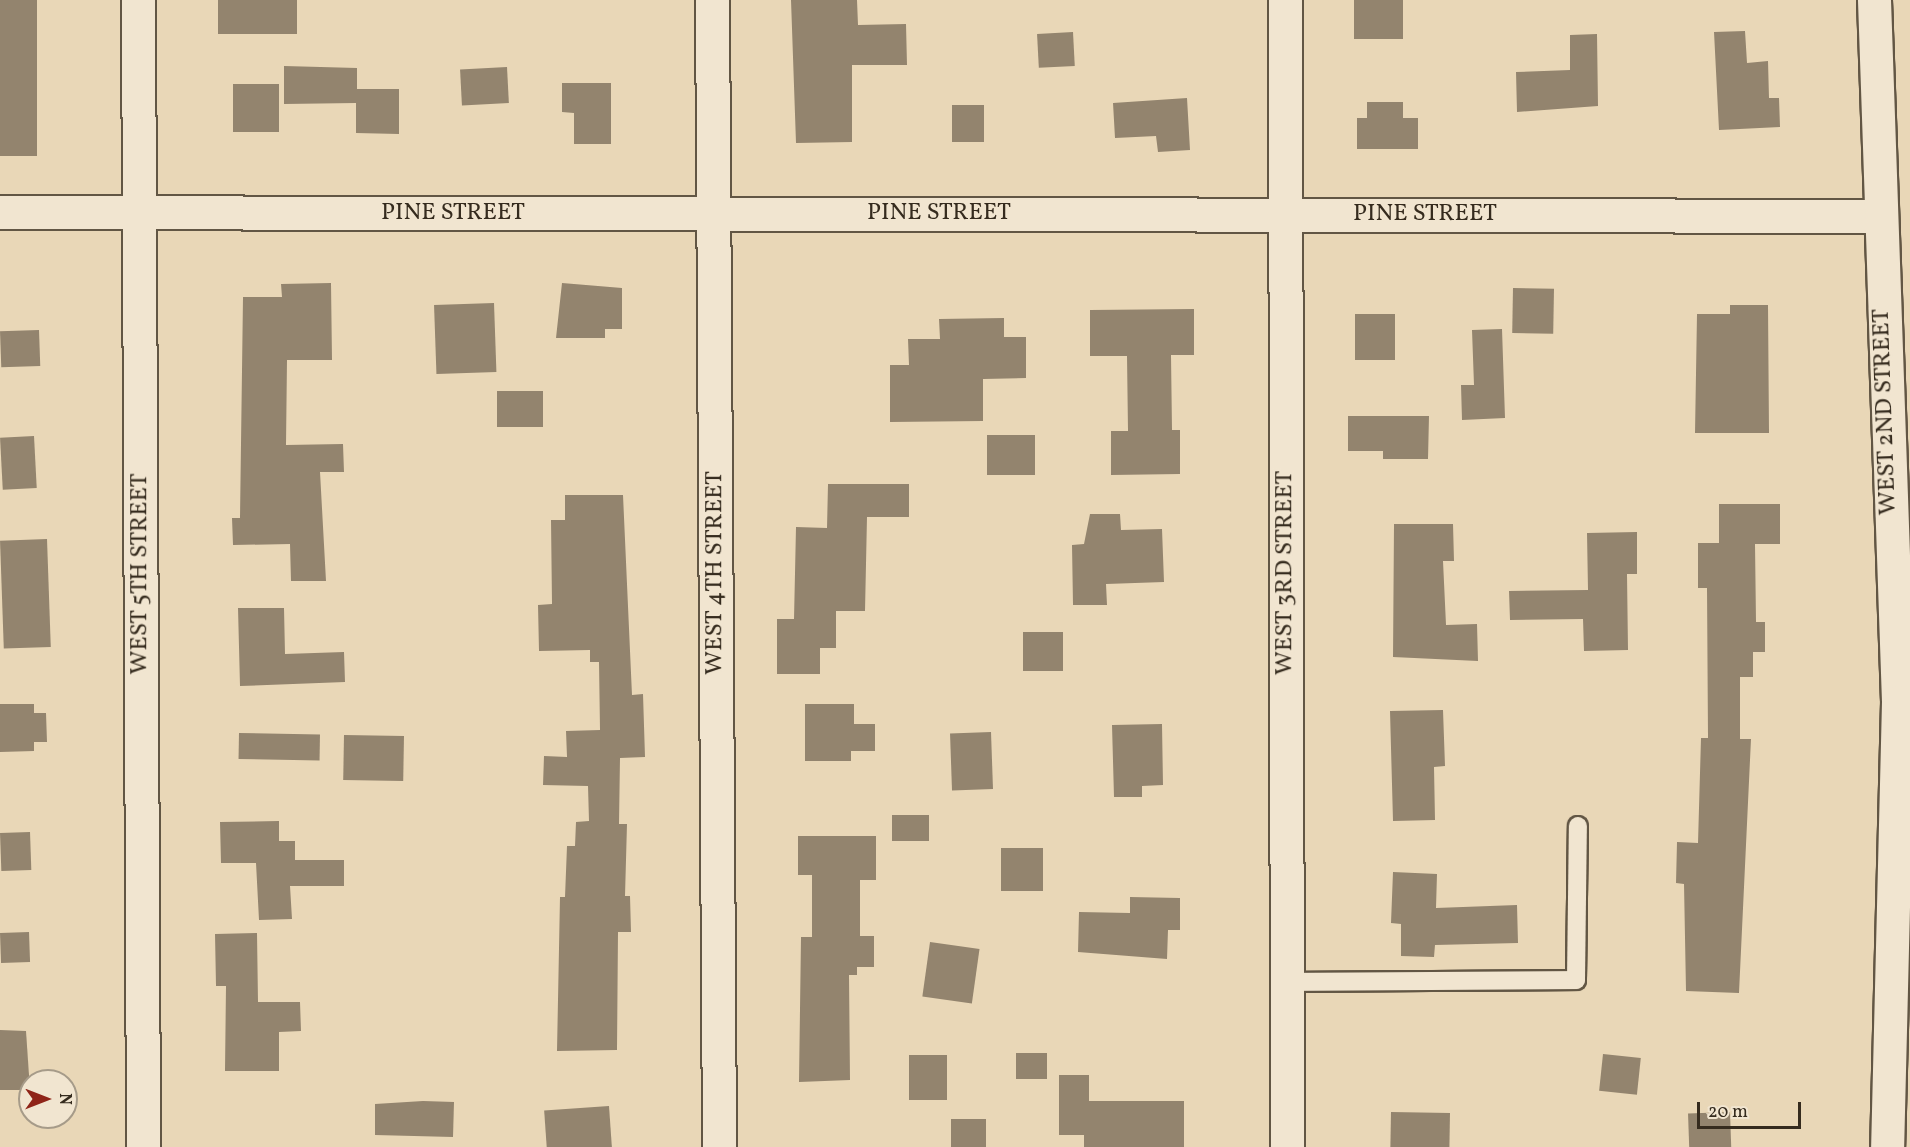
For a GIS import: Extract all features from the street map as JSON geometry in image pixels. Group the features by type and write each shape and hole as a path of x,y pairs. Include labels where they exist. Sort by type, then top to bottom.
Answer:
{"street":[{"name":"WEST 5TH STREET","path":"138,0 143,1147"},
{"name":"WEST 4TH STREET","path":"712,0 719,1147"},
{"name":"WEST 3RD STREET","path":"1285,0 1287,1147"},
{"name":"WEST 2ND STREET","path":"1874,0 1878,216 1898,702 1887,1147"},
{"name":"PINE STREET","path":"0,212 1878,216"}],"lane":[{"path":"1287,982 1576,980 1578,826"}],"building":[{"path":"0,0 37,0 37,156 0,156"},
{"path":"218,0 297,0 297,34 218,34"},
{"path":"791,0 857,0 858,25 906,24 907,65 852,65 852,142 796,143"},
{"path":"1354,0 1403,0 1403,39 1354,39"},
{"path":"1745,31 1747,63 1768,61 1769,98 1779,98 1780,127 1719,130 1714,32"},
{"path":"1073,32 1075,66 1039,68 1037,34"},
{"path":"1597,34 1598,106 1517,112 1516,72 1570,70 1570,35"},
{"path":"284,66 357,68 357,89 399,89 399,134 356,133 356,103 284,104"},
{"path":"507,67 509,103 462,105 460,69"},
{"path":"562,83 611,83 611,144 574,144 574,113 562,112"},
{"path":"233,84 279,84 279,132 233,132"},
{"path":"1187,98 1190,150 1158,152 1156,136 1115,138 1113,103"},
{"path":"1367,102 1403,102 1403,118 1418,118 1418,149 1357,149 1357,118 1367,118"},
{"path":"952,105 984,105 984,142 952,142"},
{"path":"331,283 332,360 287,360 286,445 343,444 344,472 320,472 326,581 291,581 290,544 233,545 232,518 240,518 243,297 282,297 281,284"},
{"path":"562,283 622,288 622,329 605,329 605,338 556,338"},
{"path":"1513,288 1554,289 1553,334 1512,333"},
{"path":"494,303 496,372 436,374 434,305"},
{"path":"1730,305 1768,305 1769,433 1695,433 1697,314 1730,314"},
{"path":"1194,309 1194,355 1171,355 1172,430 1180,430 1180,474 1111,475 1111,431 1128,431 1127,356 1090,356 1090,310"},
{"path":"1355,314 1395,314 1395,360 1355,360"},
{"path":"1004,318 1004,337 1026,337 1026,378 983,379 983,421 890,422 890,365 909,365 908,339 940,339 939,319"},
{"path":"1502,329 1505,418 1462,420 1461,385 1474,385 1472,330"},
{"path":"39,330 40,366 1,367 0,331"},
{"path":"497,391 543,391 543,427 497,427"},
{"path":"1348,416 1429,416 1428,459 1383,459 1383,451 1348,451"},
{"path":"987,435 1035,435 1035,475 987,475"},
{"path":"34,436 37,488 3,490 0,438"},
{"path":"828,484 909,484 909,517 867,517 865,611 836,611 836,648 820,648 820,674 777,674 777,619 794,619 796,527 827,528"},
{"path":"565,495 623,495 632,695 643,694 645,757 620,758 619,824 627,824 625,896 630,896 631,932 618,932 617,1050 557,1051 560,897 565,897 567,846 575,846 576,822 589,821 588,786 543,785 544,756 567,757 566,731 600,730 599,662 590,662 590,650 539,651 538,605 552,604 551,520 565,520"},
{"path":"1719,504 1780,504 1780,544 1755,544 1756,622 1765,622 1765,652 1753,652 1753,677 1740,677 1740,739 1751,739 1739,993 1686,991 1684,884 1676,883 1677,842 1698,843 1701,738 1708,738 1707,588 1698,588 1698,543 1719,543"},
{"path":"1090,514 1120,514 1121,530 1162,529 1164,582 1106,584 1107,605 1073,605 1072,545 1084,544"},
{"path":"1394,524 1453,524 1454,561 1443,561 1446,625 1477,624 1478,661 1393,657"},
{"path":"1637,532 1637,574 1627,574 1628,650 1584,651 1583,619 1510,620 1509,591 1588,590 1587,533"},
{"path":"47,539 51,647 4,649 0,541"},
{"path":"238,608 284,608 285,654 344,652 345,682 240,686"},
{"path":"1023,632 1063,632 1063,671 1023,671"},
{"path":"0,704 34,704 34,713 46,713 47,742 34,742 34,751 0,752"},
{"path":"805,704 854,704 854,724 875,724 875,751 851,751 851,761 805,761"},
{"path":"1443,710 1445,766 1434,767 1435,820 1393,821 1390,711"},
{"path":"1162,724 1163,785 1142,786 1142,797 1114,797 1112,725"},
{"path":"991,732 993,789 952,790 950,733"},
{"path":"239,733 320,734 320,760 239,759"},
{"path":"344,735 404,736 403,781 343,780"},
{"path":"892,815 929,815 929,841 892,841"},
{"path":"279,821 279,841 295,841 295,860 344,860 344,886 290,886 292,919 259,920 256,863 221,863 220,822"},
{"path":"30,832 31,870 1,871 0,833"},
{"path":"798,836 876,836 876,880 860,880 860,936 874,936 874,967 857,967 857,975 849,975 850,1080 799,1082 801,937 812,937 812,875 798,875"},
{"path":"1001,848 1043,848 1043,891 1001,891"},
{"path":"1393,872 1437,874 1436,908 1517,905 1518,943 1435,945 1434,957 1401,956 1401,924 1391,923"},
{"path":"1130,897 1180,898 1180,930 1168,930 1167,959 1078,952 1079,912 1130,913"},
{"path":"29,932 30,962 1,963 0,933"},
{"path":"257,933 258,1002 300,1002 301,1031 279,1032 279,1071 225,1071 226,986 216,986 215,934"},
{"path":"930,942 980,949 972,1003 922,996"},
{"path":"0,1030 26,1031 29,1069 18,1069 18,1090 0,1090"},
{"path":"1016,1053 1047,1053 1047,1079 1016,1079"},
{"path":"1603,1054 1641,1058 1637,1095 1599,1091"},
{"path":"909,1055 947,1055 947,1100 909,1100"},
{"path":"1059,1075 1089,1075 1089,1101 1184,1101 1184,1147 1084,1147 1084,1135 1059,1135"},
{"path":"454,1102 453,1137 375,1135 375,1104"},
{"path":"609,1106 612,1147 547,1147 544,1111"},
{"path":"1391,1112 1450,1113 1449,1147 1390,1147"},
{"path":"1730,1112 1731,1147 1689,1147 1688,1113"},
{"path":"951,1119 986,1119 986,1147 951,1147"}]}
